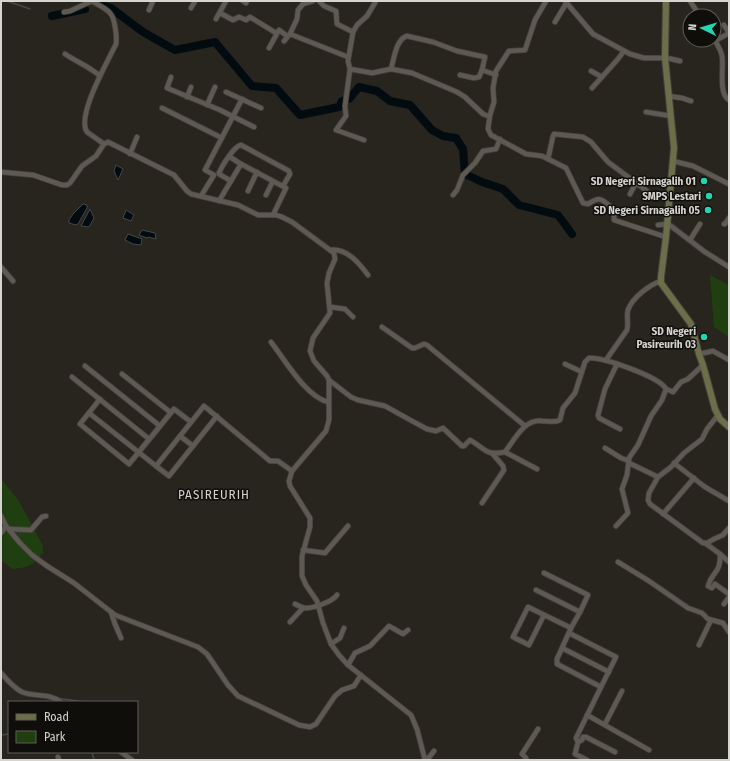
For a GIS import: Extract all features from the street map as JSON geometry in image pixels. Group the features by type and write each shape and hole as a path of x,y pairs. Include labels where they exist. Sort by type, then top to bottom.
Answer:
{"main road":[{"path":"666,1 665,58 674,148 661,281 665,290 685,314 691,324 718,415 729,427"}],"street":[{"path":"64,12 70,11 92,1 112,16 116,35 116,44 90,99 85,127 89,134 104,144"},
{"path":"148,10 153,1"},
{"path":"191,8 195,1"},
{"path":"216,19 226,1"},
{"path":"243,1 246,3 247,1"},
{"path":"284,41 289,35 297,19 298,10 303,4 312,1"},
{"path":"319,1 324,6 336,11 337,24 352,32"},
{"path":"364,140 336,130 346,116 345,103 350,69 348,65 348,57 352,32 367,16 376,1"},
{"path":"546,1 535,20 525,50 509,51 496,71 493,88 494,102 490,116 489,131 491,135 526,154 540,155 568,169 583,203 588,204 596,198 600,198 614,209 614,220 666,237"},
{"path":"555,22 566,2 592,34 636,57 665,58 680,61"},
{"path":"220,13 233,20 239,17 246,20 250,17 276,33"},
{"path":"724,25 729,33"},
{"path":"276,33 279,30 348,57"},
{"path":"270,48 275,39 276,33"},
{"path":"391,69 400,42 407,36 483,56 485,60 481,75 477,78 460,75"},
{"path":"719,48 722,53 724,65 723,94 726,99 729,100"},
{"path":"592,88 618,59 624,50"},
{"path":"65,54 80,64 95,71 100,76"},
{"path":"350,69 372,73 391,69 412,73 457,92 465,97 483,114 490,116"},
{"path":"482,70 496,75"},
{"path":"591,71 602,77"},
{"path":"172,77 167,88 208,105 254,127"},
{"path":"187,97 191,87"},
{"path":"208,105 215,87"},
{"path":"226,92 261,108"},
{"path":"668,96 691,101"},
{"path":"201,196 214,175 205,170 242,99"},
{"path":"162,108 222,138"},
{"path":"646,112 671,116"},
{"path":"548,159 554,135 580,136 591,142 608,162 647,191"},
{"path":"130,154 137,137"},
{"path":"454,196 464,173 484,151 496,149 500,139"},
{"path":"1,172 33,175 62,185 67,185 70,184 82,166 96,156 104,144 108,142 174,175 191,194 244,207 258,215 273,215 282,217 292,222 330,250 336,257 327,282 330,307 328,317 313,338 310,351 314,361 329,380 358,400 385,406 433,431 443,428 462,446 470,440 482,449 492,453 506,452 537,469"},
{"path":"231,181 219,173 237,146 241,145 290,172 282,186"},
{"path":"230,157 286,189 273,215"},
{"path":"673,161 693,166 729,184"},
{"path":"219,201 241,164"},
{"path":"248,191 257,172"},
{"path":"266,195 273,181"},
{"path":"630,194 636,183"},
{"path":"724,224 726,224 729,218"},
{"path":"658,225 667,224 705,252 729,267"},
{"path":"690,240 700,224"},
{"path":"330,250 338,250 346,253 356,261 368,275"},
{"path":"1,267 13,281"},
{"path":"606,360 627,330 628,312 630,307 639,295 648,287 661,281"},
{"path":"330,307 344,308 352,317"},
{"path":"382,327 412,348 424,344 427,345 525,426"},
{"path":"271,342 311,393 328,402"},
{"path":"699,354 713,351 729,360"},
{"path":"506,452 525,426 530,422 538,420 556,422 560,420 563,408 575,393 585,362 589,358 606,360 640,372 664,385 666,389 673,392 681,382 688,379 703,365"},
{"path":"565,364 582,372"},
{"path":"617,364 606,385 598,415 599,418 620,429"},
{"path":"85,366 160,426"},
{"path":"122,374 170,412"},
{"path":"72,377 149,439"},
{"path":"329,380 328,427 292,471 289,479 290,486 310,518 310,527 302,563 302,576 306,585 316,598 322,623 331,644 348,665 411,715 417,729 426,760"},
{"path":"616,526 628,512 622,489 630,456 638,445 651,416 662,400 666,389"},
{"path":"100,399 80,424 130,464 174,408 191,422"},
{"path":"156,466 204,406 270,461 278,461 292,471"},
{"path":"89,412 169,476 217,416"},
{"path":"718,415 702,439 658,476 649,493 648,500 650,504 663,514 705,543 729,562"},
{"path":"180,436 193,446"},
{"path":"605,448 621,458 658,476"},
{"path":"482,503 504,470 503,466 492,453"},
{"path":"674,463 729,501"},
{"path":"663,514 694,478"},
{"path":"1,516 8,528 32,555 74,583 111,612 122,618 131,620 198,647 207,654 228,685 238,696 303,727 310,727 316,724 335,696 342,690 354,686 362,676"},
{"path":"1,533 8,528 31,530 42,517 46,516"},
{"path":"304,550 325,553 348,526"},
{"path":"705,543 725,535 729,528"},
{"path":"720,554 719,567 708,585 712,588 715,584 729,596 724,604"},
{"path":"618,562 688,608 711,620 723,623 729,632"},
{"path":"544,573 588,595 557,659 557,664 601,687"},
{"path":"536,590 580,612"},
{"path":"290,622 303,608 332,600 337,595"},
{"path":"295,604 303,608"},
{"path":"544,614 530,645 514,637 528,607 544,614 572,628"},
{"path":"111,612 121,638"},
{"path":"699,645 711,620"},
{"path":"348,665 355,653 370,646 389,626 403,634 408,630"},
{"path":"331,644 340,638 344,628"},
{"path":"569,633 616,657 576,738 578,742 575,754 587,760"},
{"path":"562,648 609,672"},
{"path":"1,673 17,689 23,692 53,697 59,701"},
{"path":"605,724 622,691"},
{"path":"587,715 650,750"},
{"path":"526,760 522,754 538,729"},
{"path":"578,733 615,752"},
{"path":"578,742 582,740 583,737 586,737"},
{"path":"426,760 434,751"},
{"path":"122,753 132,760"}],"green space":[{"path":"710,275 729,285 729,337 714,327"},
{"path":"1,479 19,501 43,546 43,553 33,563 27,566 12,569 1,560"}],"shaded area":[{"path":"116,165 123,169 118,180 114,171"},
{"path":"83,204 87,205 87,208 78,224 76,225 69,223 69,220 73,214"},
{"path":"90,209 94,218 89,227 81,226"},
{"path":"126,210 134,215 131,221 123,218"},
{"path":"142,230 155,233 156,239 139,235"},
{"path":"128,234 142,239 141,245 133,244 125,240"}],"waterway":[{"path":"7,1 30,9"},
{"path":"101,5 111,8 143,32 175,50 215,42 252,86 276,88 300,115 339,107 342,101 349,99 359,87 377,91 390,101 410,105 432,130 443,136 456,138 463,149 465,174 503,189 519,205 558,215 572,234"},
{"path":"52,16 85,9"},
{"path":"57,698 77,701"},
{"path":"1,735 8,734"},
{"path":"92,753 94,760"}],"place":[{"name":"SD Negeri Sirnagalih 01","path":"704,181"},
{"name":"SMPS Lestari","path":"709,196"},
{"name":"SD Negeri Sirnagalih 05","path":"708,210"},
{"name":"SD Negeri Pasireurih 03","path":"704,337"}],"district":[{"name":"PASIREURIH","path":"214,494"}]}
